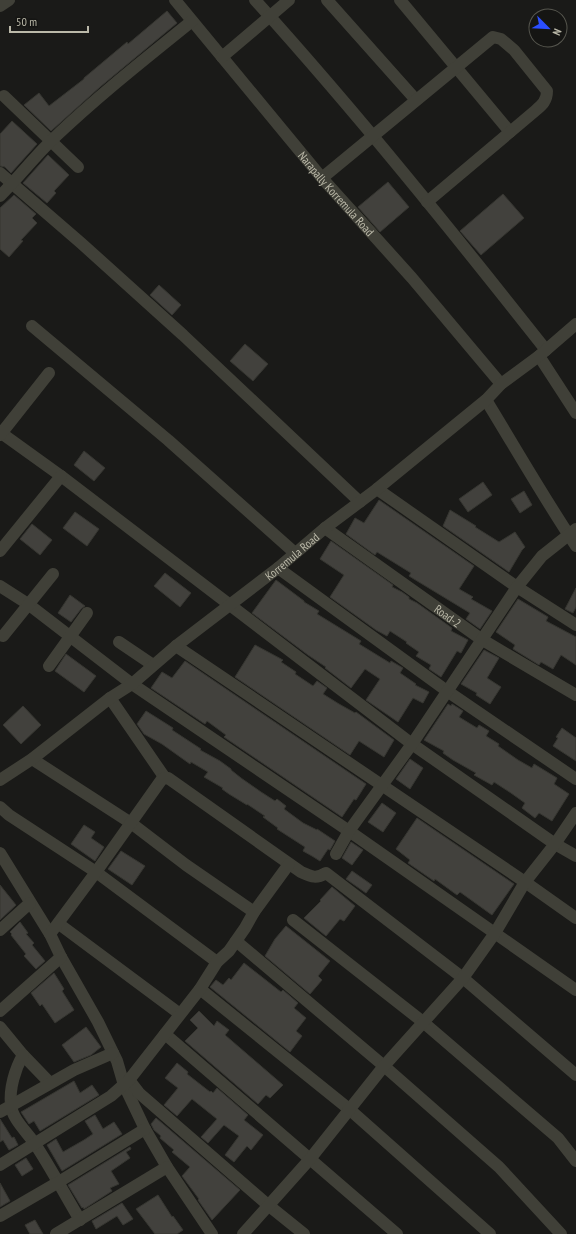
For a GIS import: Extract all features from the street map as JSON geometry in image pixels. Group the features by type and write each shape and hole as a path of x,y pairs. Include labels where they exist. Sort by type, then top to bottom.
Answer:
{"street":[{"path":"0,6 9,0"},
{"name":"Narapally Korremula Road","path":"175,0 322,178 412,278 501,384"},
{"path":"255,0 427,202 543,353 576,413"},
{"path":"222,57 289,0"},
{"path":"327,0 416,100"},
{"path":"400,0 510,132"},
{"path":"0,196 50,142 114,84 192,21"},
{"path":"322,178 493,37 501,38 514,50 547,91 547,97 544,104 427,202"},
{"path":"4,96 50,142 78,167"},
{"path":"0,173 81,243 214,363 360,502"},
{"name":"Korremula Road","path":"0,780 32,758 110,698 132,684 152,665 278,568 325,528 377,489 486,400 501,384 543,353 576,324"},
{"path":"32,326 168,440 295,553"},
{"path":"49,373 0,434 61,476 412,744 555,844 576,856"},
{"path":"486,400 529,470 538,488 572,532 576,546"},
{"path":"0,551 61,476"},
{"path":"377,489 517,587 576,625"},
{"name":"Road-2","path":"325,528 481,639 576,695"},
{"path":"336,854 349,830 412,744 517,587 542,556 572,532"},
{"path":"278,568 447,691 576,779"},
{"path":"3,636 53,574"},
{"path":"0,586 28,604 132,684 349,830 576,990"},
{"path":"49,666 87,613"},
{"path":"119,642 152,665"},
{"path":"176,646 576,918"},
{"path":"110,698 165,778 170,779 301,872 313,877 319,877 326,873 463,978 576,1075"},
{"path":"32,758 131,823 186,865 254,912"},
{"path":"50,934 59,924 162,779 165,778"},
{"path":"0,807 9,815 96,872 217,962"},
{"path":"243,1234 310,1159 384,1066 463,978 495,933 525,882 555,844 576,813"},
{"path":"2,859 50,934 98,1022 117,1061 145,1129 167,1167 212,1234"},
{"path":"0,1165 111,1096 126,1083 200,989 217,962 229,951 254,912 289,864"},
{"path":"0,930 30,902"},
{"path":"293,920 423,1022 558,1138 576,1161"},
{"path":"59,924 180,1014"},
{"path":"236,941 384,1066 499,1167 560,1234"},
{"path":"0,1011 61,956"},
{"path":"200,989 350,1109 490,1234"},
{"path":"0,1028 50,1083"},
{"path":"165,1034 397,1234"},
{"path":"0,1112 74,1070 112,1053"},
{"path":"23,1055 14,1079 11,1106 17,1120 35,1144 80,1220"},
{"path":"126,1083 304,1234"},
{"path":"0,1216 58,1183 145,1129"},
{"path":"56,1234 167,1167"}],"building":[{"path":"167,11 177,23 100,87 51,131 24,105 39,93 49,106 84,79 127,42 128,44"},
{"path":"12,121 37,144 11,173 5,167 0,166 0,134"},
{"path":"48,155 69,175 54,191 56,193 47,203 23,183"},
{"path":"388,182 409,207 380,232 358,207"},
{"path":"503,194 524,218 481,255 460,231"},
{"path":"14,195 36,214 32,218 37,223 21,240 23,241 9,257 0,249 0,208"},
{"path":"159,285 181,305 172,315 150,295"},
{"path":"245,344 268,364 253,381 230,361"},
{"path":"84,451 105,468 94,481 74,465"},
{"path":"483,482 492,495 468,512 459,499"},
{"path":"524,491 532,505 520,513 511,499"},
{"path":"379,500 474,566 459,589 473,597 471,599 492,611 480,629 466,619 470,613 409,576 411,573 377,552 375,555 346,534 355,518 364,523"},
{"path":"450,510 499,542 515,532 525,547 509,572 443,526"},
{"path":"75,512 99,529 87,546 63,528"},
{"path":"32,524 52,540 40,555 20,539"},
{"path":"331,541 393,585 392,587 402,592 409,597 409,599 452,628 451,631 468,640 461,653 457,651 441,677 429,669 431,665 416,656 419,652 406,643 407,642 390,631 387,636 376,630 330,597 344,575 320,559"},
{"path":"165,573 191,593 180,607 154,586"},
{"path":"276,580 304,602 319,611 317,614 361,641 359,644 390,663 391,661 403,668 400,673 416,684 415,685 429,692 423,703 413,698 398,722 366,700 380,679 365,669 351,688 325,668 326,667 252,613"},
{"path":"576,588 576,607 573,613 565,609"},
{"path":"70,595 85,606 71,622 58,613"},
{"path":"518,599 548,617 546,621 576,637 576,665 561,655 553,669 541,662 539,665 513,649 515,645 496,632"},
{"path":"255,645 283,660 281,662 313,686 317,681 327,688 323,694 355,713 356,712 394,740 384,757 359,741 350,755 235,677"},
{"path":"484,650 499,658 487,678 501,687 490,704 476,695 477,693 461,684"},
{"path":"66,654 96,676 84,692 55,671"},
{"path":"185,661 366,784 356,800 354,799 342,817 224,737 226,735 207,721 205,724 151,688 162,672 172,678"},
{"path":"448,704 451,706 452,704 463,711 459,717 477,728 479,725 489,731 486,736 499,744 498,746 518,760 532,768 534,764 557,778 554,784 569,794 552,821 539,813 535,818 522,808 525,803 511,793 494,782 492,785 474,775 476,773 453,760 443,753 444,751 424,740"},
{"path":"23,706 41,725 21,744 3,725"},
{"path":"146,711 173,728 172,730 201,749 200,750 220,761 261,792 275,801 277,799 286,806 284,809 303,823 317,829 335,841 330,850 328,849 320,861 303,851 305,847 277,829 278,828 263,817 265,816 204,777 208,772 191,762 190,764 162,744 144,734 137,724"},
{"path":"562,728 576,738 576,761 553,746 558,738 556,737"},
{"path":"410,759 423,768 410,789 396,779"},
{"path":"382,803 396,813 383,832 368,822"},
{"path":"417,818 514,884 492,915 460,892 457,895 435,879 434,881 408,863 410,860 396,849"},
{"path":"84,825 95,832 91,838 104,847 95,861 71,844"},
{"path":"351,842 363,850 352,865 342,858"},
{"path":"121,851 145,866 132,885 108,869"},
{"path":"352,871 372,885 366,893 346,879"},
{"path":"0,885 16,905 0,920"},
{"path":"332,887 355,906 344,921 340,919 326,936 304,918 321,901 320,900"},
{"path":"20,922 28,933 26,934 34,943 32,945 45,961 36,969 24,956 26,954 11,935 12,934 10,932"},
{"path":"286,926 330,961 318,976 322,980 310,994 265,956 275,939"},
{"path":"244,963 281,992 283,990 298,1003 294,1008 306,1018 296,1031 302,1036 290,1052 210,987 216,980 223,985 229,978 231,980"},
{"path":"54,973 64,989 62,991 74,1010 55,1023 42,1004 40,1006 31,993"},
{"path":"199,1011 214,1026 217,1021 229,1030 225,1035 283,1085 270,1098 266,1095 258,1104 185,1041 198,1028 190,1020"},
{"path":"86,1027 101,1047 91,1055 74,1062 62,1045"},
{"path":"177,1063 188,1072 187,1074 210,1092 211,1091 213,1093 217,1088 248,1115 244,1120 263,1135 251,1150 247,1146 234,1162 225,1155 239,1136 224,1125 208,1143 201,1137 217,1119 192,1099 177,1116 164,1105 178,1088 165,1078"},
{"path":"74,1081 80,1093 92,1085 99,1095 40,1131 34,1121 29,1124 21,1112"},
{"path":"95,1115 103,1129 114,1122 122,1134 62,1171 47,1145 56,1139 63,1152 84,1140 93,1134 85,1121"},
{"path":"156,1118 240,1190 212,1220 182,1176 190,1167 172,1152 174,1150 160,1138 161,1136 154,1130 151,1124"},
{"path":"0,1119 12,1138 14,1137 18,1145 9,1150 3,1140 0,1142"},
{"path":"130,1147 131,1149 126,1152 130,1158 111,1171 119,1184 110,1188 112,1191 84,1209 83,1207 82,1208 68,1185"},
{"path":"26,1158 33,1169 22,1176 15,1165"},
{"path":"0,1183 10,1201 0,1207"},
{"path":"158,1195 172,1217 173,1216 183,1230 177,1234 155,1234 136,1209"},
{"path":"122,1203 133,1219 123,1225 117,1216 96,1229 92,1221"},
{"path":"35,1220 43,1234 30,1234 25,1225"}]}
